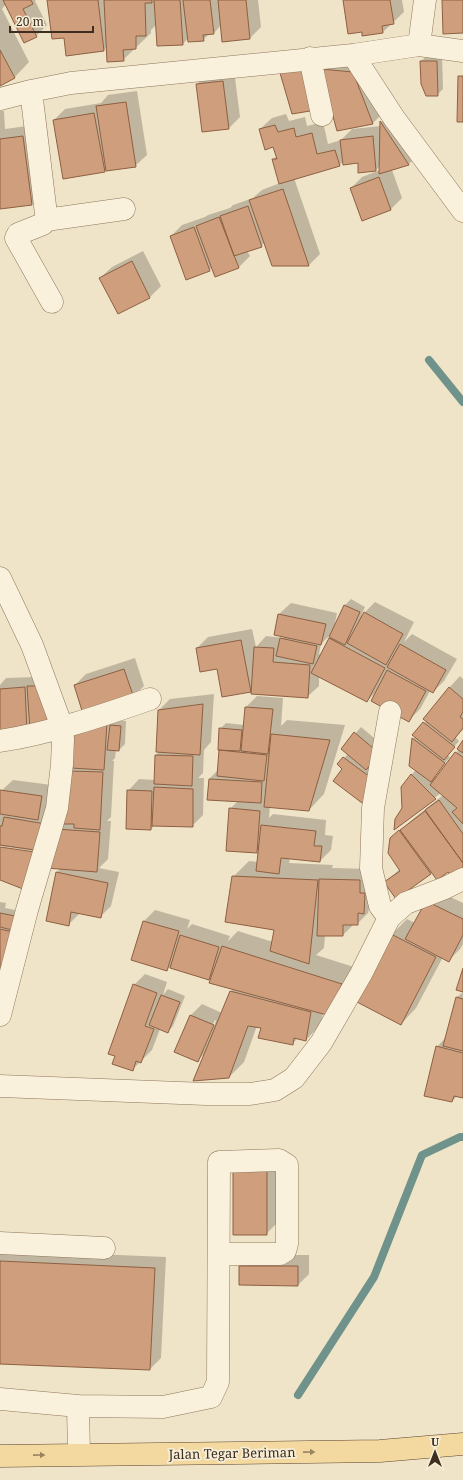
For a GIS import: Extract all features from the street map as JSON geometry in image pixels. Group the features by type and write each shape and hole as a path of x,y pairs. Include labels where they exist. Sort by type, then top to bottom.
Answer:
{"main road":[{"name":"Jalan Tegar Beriman","path":"0,1456 380,1451 463,1444"}],"street":[{"path":"419,45 425,0"},
{"path":"0,99 71,83 310,58 354,55 419,45 463,51"},
{"path":"354,55 394,118 463,211"},
{"path":"310,58 322,115"},
{"path":"31,91 46,220"},
{"path":"52,302 16,238 18,234 43,224 46,220 124,209"},
{"path":"0,578 32,645 62,727 63,739 57,808 27,910 0,1015"},
{"path":"0,741 102,716 150,699"},
{"path":"389,918 380,906 371,868 373,808 390,712"},
{"path":"0,1086 206,1094 250,1094 275,1090 294,1078 320,1043 361,974 389,918 406,903 445,888 463,879"},
{"path":"0,1399 78,1406 163,1407 211,1397 218,1382 219,1162 284,1161 287,1165 287,1244 285,1250 280,1254 219,1254"},
{"path":"0,1243 104,1248"},
{"path":"78,1406 79,1454"}],"building":[{"path":"3,0 31,0 33,4 23,9 37,37 24,43"},
{"path":"47,0 98,0 104,51 66,56 64,38 52,39"},
{"path":"104,0 152,0 152,3 145,3 146,36 136,36 136,49 123,50 124,61 107,62"},
{"path":"154,0 180,0 183,45 157,46"},
{"path":"183,0 210,0 214,34 203,35 204,41 188,42"},
{"path":"218,0 246,0 250,39 222,42"},
{"path":"343,0 390,0 394,24 382,26 383,33 362,36 362,32 348,34"},
{"path":"442,0 463,0 463,33 443,34"},
{"path":"0,50 15,78 0,86"},
{"path":"420,61 437,61 438,96 426,96 421,84"},
{"path":"304,69 316,110 292,114 280,73"},
{"path":"320,69 353,72 373,124 337,131"},
{"path":"458,76 463,76 463,122 457,122"},
{"path":"223,81 229,129 202,132 196,84"},
{"path":"126,102 136,167 106,171 96,106"},
{"path":"94,113 105,172 63,179 53,120"},
{"path":"380,121 409,165 379,174"},
{"path":"275,125 278,132 294,128 296,137 312,133 317,154 335,150 340,166 279,184 272,159 277,159 273,147 265,150 259,129"},
{"path":"23,136 32,205 0,209 0,139"},
{"path":"373,136 376,171 358,173 358,163 343,165 340,140"},
{"path":"379,177 391,210 362,221 350,188"},
{"path":"283,189 309,266 272,266 249,200"},
{"path":"248,206 262,247 234,256 220,216"},
{"path":"219,217 239,268 215,277 196,226"},
{"path":"194,227 210,271 186,280 170,236"},
{"path":"132,261 150,298 118,314 99,278"},
{"path":"344,605 360,612 345,645 329,637"},
{"path":"364,612 403,634 386,665 347,643"},
{"path":"278,614 326,624 321,645 274,635"},
{"path":"280,638 317,646 313,664 276,656"},
{"path":"329,638 385,668 367,702 311,673"},
{"path":"241,640 251,692 222,697 217,669 200,672 196,648"},
{"path":"400,644 446,670 433,693 387,667"},
{"path":"254,647 274,648 273,662 310,665 308,698 251,694"},
{"path":"124,669 134,698 83,714 74,685"},
{"path":"387,670 426,691 409,722 371,701"},
{"path":"27,686 47,686 48,729 30,730"},
{"path":"25,687 27,732 0,739 0,689"},
{"path":"449,687 463,699 463,712 460,717 463,719 463,728 452,742 423,719"},
{"path":"203,704 200,755 156,752 158,710"},
{"path":"245,707 273,709 268,754 241,751"},
{"path":"423,722 455,747 444,760 412,735"},
{"path":"107,723 104,770 71,768 73,731"},
{"path":"110,725 121,726 119,751 107,750"},
{"path":"219,728 242,730 240,751 218,750"},
{"path":"354,732 380,754 366,770 341,749"},
{"path":"271,734 330,740 309,811 264,807"},
{"path":"412,738 445,763 431,782 409,766"},
{"path":"463,740 463,753 457,749"},
{"path":"219,750 267,755 264,781 217,776"},
{"path":"455,752 463,757 463,824 452,812 457,808 430,785"},
{"path":"155,755 193,756 192,786 154,784"},
{"path":"343,757 374,780 366,806 333,781 342,769 337,764"},
{"path":"70,771 103,772 100,830 74,828 74,824 58,824"},
{"path":"411,774 436,799 394,830 395,819 402,808 401,787"},
{"path":"209,779 262,782 261,803 207,800"},
{"path":"154,787 193,789 193,827 152,826"},
{"path":"0,790 42,796 38,820 0,814"},
{"path":"127,790 152,791 151,830 126,829"},
{"path":"439,800 463,834 463,863 425,810"},
{"path":"229,808 260,811 257,853 226,851"},
{"path":"425,811 463,863 463,875 455,881 448,872 437,880 400,830"},
{"path":"4,817 46,824 42,851 0,845 0,826 2,826"},
{"path":"261,825 316,831 314,846 322,846 320,862 281,858 279,874 256,871"},
{"path":"56,829 100,832 97,872 46,868"},
{"path":"399,830 431,874 396,899 384,882 400,871 388,853 390,838"},
{"path":"0,847 42,853 28,891 0,880"},
{"path":"56,872 108,883 101,918 71,912 69,926 46,921"},
{"path":"232,876 318,880 309,964 270,951 274,930 225,922"},
{"path":"319,879 360,880 360,893 365,893 364,914 358,913 358,925 343,925 343,936 317,936"},
{"path":"426,901 463,919 463,935 449,962 405,939"},
{"path":"0,913 15,916 12,930 0,927"},
{"path":"143,921 179,931 167,971 131,960"},
{"path":"0,929 13,932 0,987"},
{"path":"391,934 436,957 401,1025 357,1002"},
{"path":"180,935 219,947 209,980 170,968"},
{"path":"222,946 342,984 327,1015 209,983"},
{"path":"463,968 463,992 456,990"},
{"path":"133,984 157,993 145,1026 154,1029 141,1063 136,1061 133,1071 112,1064 115,1056 108,1054"},
{"path":"230,991 311,1012 306,1041 294,1038 293,1045 258,1038 261,1028 248,1026 229,1078 193,1081"},
{"path":"161,995 180,1002 168,1033 149,1025"},
{"path":"456,997 463,999 463,1051 443,1046"},
{"path":"190,1015 214,1025 198,1062 174,1052"},
{"path":"436,1046 463,1053 463,1098 454,1096 452,1102 424,1096"},
{"path":"233,1164 267,1165 267,1235 233,1235"},
{"path":"0,1261 155,1268 150,1370 0,1364"},
{"path":"239,1266 298,1266 298,1286 239,1285"}],"waterway":[{"path":"429,360 463,402"},
{"path":"298,1395 374,1277 422,1155 460,1137 463,1137"}]}
